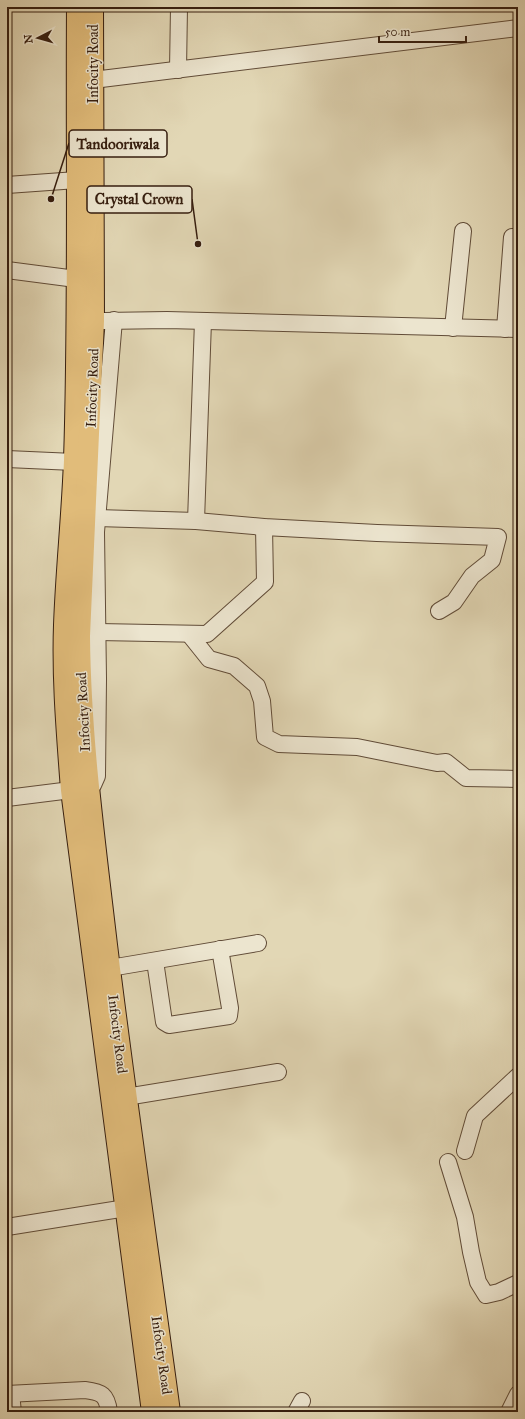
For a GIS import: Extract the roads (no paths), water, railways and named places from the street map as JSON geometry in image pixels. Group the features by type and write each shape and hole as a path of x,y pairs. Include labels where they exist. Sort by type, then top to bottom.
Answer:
{"main road":[{"name":"Infocity Road","path":"76,7 77,180 74,462 75,566 85,745 80,793 95,913 126,1208 170,1412"},
{"name":"Infocity Road","path":"75,566 104,321 97,80 92,7"},
{"name":"Infocity Road","path":"95,913 110,968 126,1097 147,1307 152,1412"}],"street":[{"path":"101,7 97,80 518,28"},
{"path":"178,70 180,7"},
{"path":"7,185 77,180"},
{"path":"453,328 463,231"},
{"path":"7,798 80,793 97,776 98,632 96,532 104,321 203,321 511,329 512,237"},
{"path":"7,270 76,279"},
{"path":"196,521 203,321"},
{"path":"7,459 74,462"},
{"path":"97,518 196,521 264,527 377,533 498,537 492,560 472,576 454,602 439,611"},
{"path":"98,632 206,634 265,582 264,527"},
{"path":"189,634 209,659 234,666 257,686 262,701 265,737 279,744 357,747 437,763 446,762 466,778 518,779"},
{"path":"110,968 136,965 258,943"},
{"path":"155,961 164,1022 169,1025 229,1016 230,1008 220,950"},
{"path":"126,1097 278,1072"},
{"path":"465,1151 475,1116 518,1076"},
{"path":"448,1162 466,1217 471,1252 478,1282 486,1295 499,1292 518,1283"},
{"path":"7,1227 126,1208"},
{"path":"13,1412 9,1394 85,1390 98,1391 105,1397 109,1412"},
{"path":"509,1412 518,1394"}],"place":[{"name":"Tandooriwala","path":"51,199"},
{"name":"Crystal Crown","path":"198,244"}]}
